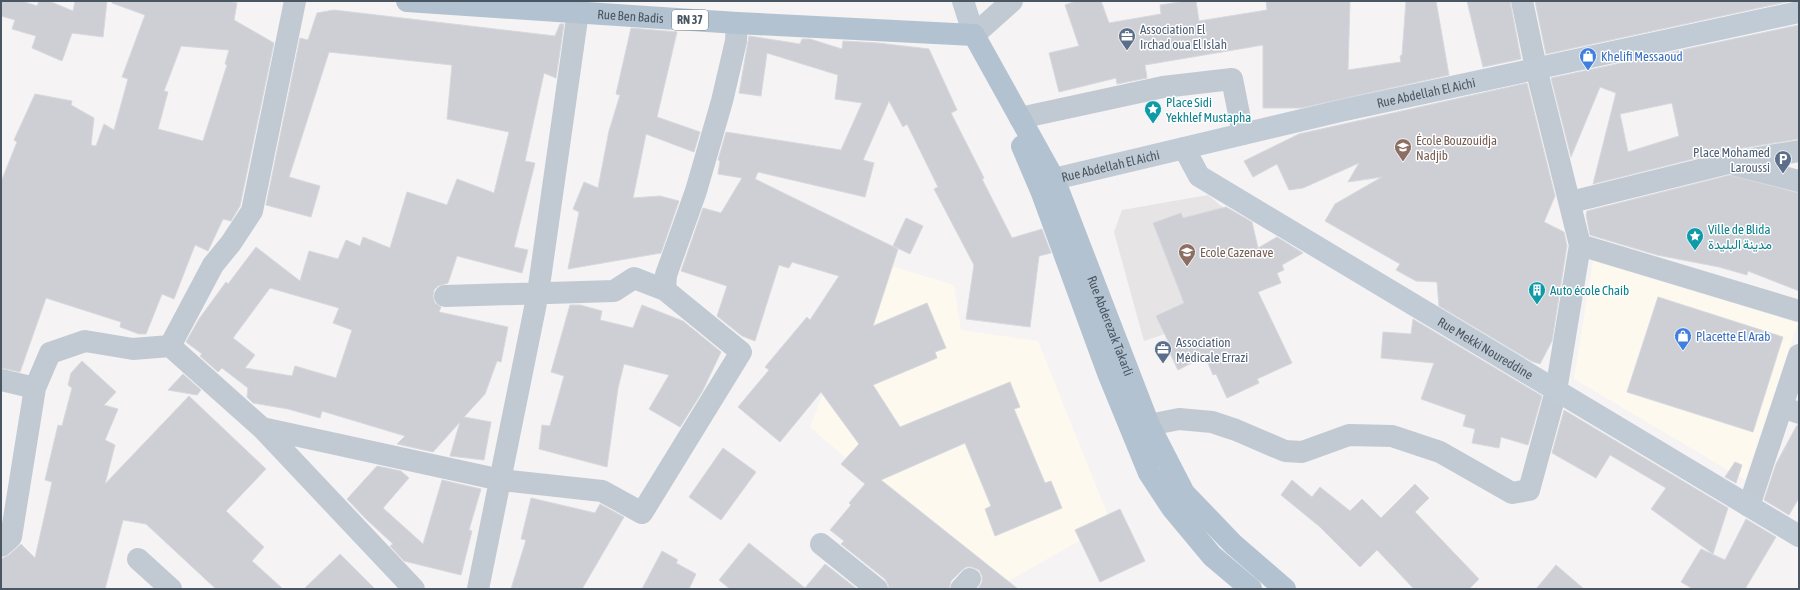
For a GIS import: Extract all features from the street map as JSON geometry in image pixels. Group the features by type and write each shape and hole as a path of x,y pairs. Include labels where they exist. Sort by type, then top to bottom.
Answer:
{"main road":[{"name":"Rue Ben Badis","path":"407,1 738,24 974,35"},
{"name":"Rue Abderezak Takarli","path":"974,35 1054,179 1149,425 1184,493 1233,544 1285,589"},
{"name":"Rue Abderezak Takarli","path":"974,35 1042,192 1108,373 1149,473 1172,508 1212,556 1251,589"}],"street":[{"path":"170,346 213,265 231,243 252,211 295,1"},
{"name":"Rue Abderezak Takarli","path":"962,1 974,35"},
{"path":"974,35 1012,1"},
{"path":"1149,425 1179,419 1212,422 1236,430 1285,451 1302,452 1348,435 1392,436 1440,452 1512,493 1529,490 1556,391 1580,245 1571,202 1536,68 1522,1"},
{"path":"478,589 538,293 578,12"},
{"name":"Rue Abdellah El Aichi","path":"1054,179 1243,134 1536,68 1799,12"},
{"path":"665,290 666,275 696,191 722,101 736,40 738,24"},
{"path":"1020,118 1162,87 1232,79 1243,134"},
{"name":"Rue Mekki Noureddine","path":"1184,148 1199,176 1799,536"},
{"path":"1571,202 1728,162 1799,151"},
{"path":"1728,162 1799,181"},
{"path":"1580,245 1799,311"},
{"path":"262,428 500,480 602,491 642,513 741,352 665,290 634,278 614,291 445,296"},
{"path":"1,546 11,537 35,388 50,353 85,341 134,348 170,346 262,428 414,589"},
{"path":"1749,506 1790,410 1799,355"},
{"path":"1,380 35,388"},
{"path":"821,544 877,589"},
{"path":"138,559 171,589"}],"shaded area":[{"name":"Ecole Cazenave","path":"1208,195 1238,220 1261,301 1144,341 1114,232 1122,210"},
{"path":"875,261 954,285 961,330 1038,341 1111,523 996,588 810,427"},
{"name":"Placette El Arab","path":"1593,261 1798,323 1745,480 1574,379"}],"building":[{"path":"1,1 22,1 37,6 39,1 49,1 73,11 75,1 107,1 103,37 72,33 62,61 32,48 36,36 12,29 15,20 1,16"},
{"path":"112,1 226,1 237,3 234,20 274,43 240,206 231,221 223,219 208,251 195,245 174,299 162,294 146,334 139,334 120,327 121,322 46,298 20,372 1,368 1,182 17,142 14,140 35,94 72,101 71,105 94,118 91,145 96,146 104,124 114,130 128,79 122,77 145,15 112,3","holes":["181,46 229,50 225,64 227,65 203,141 158,129 168,92 164,91"]},
{"path":"1076,1 1101,1 1109,23 1161,14 1160,5 1186,1 1196,1 1199,21 1267,10 1266,1 1350,1 1348,70 1401,62 1400,56 1402,55 1406,1 1436,1 1449,75 1301,108 1263,108 1263,45 1145,65 1147,78 1117,84 1116,78 1059,92 1049,53 1079,46 1065,5"},
{"path":"1467,1 1510,1 1521,59 1483,67"},
{"path":"1535,1 1791,1 1546,54"},
{"path":"334,10 555,36 560,24 564,24 556,78 544,73 525,161 535,163 514,247 528,250 522,273 457,256 448,283 438,286 434,290 433,296 435,303 441,307 439,312 508,327 501,362 497,361 485,394 464,417 491,422 484,460 450,456 460,422 433,452 397,444 405,436 322,411 320,418 288,409 253,403 247,397 248,388 222,368 218,372 200,356 202,354 186,342 199,319 226,282 228,284 256,247 300,281 309,251 338,259 346,240 360,246 363,237 390,248 407,192 447,205 457,179 494,193 509,132 447,119 452,65 329,52 289,177 320,186 311,217 266,205 300,38 308,40 317,13","holes":["270,288 339,308 333,323 352,330 336,378 295,366 292,376 245,368 255,355 233,338"]},
{"path":"1799,25 1799,139 1725,151 1593,184 1616,93 1600,87 1571,157 1551,78","holes":["1672,103 1679,136 1628,152 1620,114"]},
{"path":"631,28 677,32 657,117 700,132 694,152 646,134 633,198 660,196 679,201 661,253 568,269 579,212 573,209 584,182 598,188 609,131 620,95 616,94"},
{"path":"749,36 800,44 802,39 810,39 842,49 843,41 878,43 929,49 957,110 951,113 1012,238 1042,229 1051,253 1039,256 1030,327 966,319 974,265 934,189 938,187 907,124 903,127 889,101 863,160 874,163 865,197 758,172 755,179 898,249 873,326 927,303 946,348 935,352 937,358 873,385 900,427 1010,382 1020,407 1014,409 1045,483 1051,481 1062,508 995,536 985,509 991,506 965,443 881,480 1018,589 978,589 982,582 982,576 979,570 972,567 966,567 951,581 949,589 889,589 885,579 841,544 844,541 830,530 851,505 849,503 865,484 841,464 859,444 821,392 780,442 738,407 769,370 765,367 807,317 810,320 839,276 792,262 789,268 779,265 755,341 742,336 717,316 727,286 681,271 703,208 721,213 742,178 718,174 720,161 718,160 726,132 841,150 862,103 835,99 838,75 767,53 761,96 739,93"},
{"path":"1527,83 1555,196 1544,222 1564,232 1567,246 1552,341 1540,364 1531,361 1439,306 1437,282 1416,281 1396,270 1400,264 1325,221 1335,204 1382,177 1348,182 1359,163 1303,188 1289,190 1277,164 1253,177 1244,161 1299,134"},
{"path":"1730,175 1799,193 1799,291 1748,271 1747,275 1719,267 1657,255 1590,235 1586,215 1587,211"},
{"path":"1226,207 1252,222 1258,248 1277,237 1303,253 1282,265 1284,270 1277,273 1281,283 1258,292 1292,363 1257,379 1259,383 1227,398 1216,374 1213,375 1205,356 1178,370 1166,345 1169,343 1156,316 1184,303 1153,223 1181,213 1183,218"},
{"path":"906,218 923,226 910,254 893,246"},
{"path":"1658,297 1783,337 1753,432 1627,392"},
{"path":"570,305 580,305 602,311 600,320 633,328 642,305 683,321 721,352 702,392 680,427 649,409 669,375 624,364 618,388 607,467 539,449 542,425 550,426 564,376 551,372"},
{"path":"1413,319 1542,396 1528,445 1501,437 1499,448 1472,443 1475,429 1463,426 1466,415 1421,399 1434,363 1381,358 1383,332 1411,334"},
{"path":"82,361 116,392 104,405 118,409 105,440 115,445 105,484 189,396 266,469 226,511 264,547 252,561 283,589 216,589 146,524 123,520 105,589 1,589 1,560 3,558 9,555 21,544 35,558 52,482 45,480 58,425 62,426 72,388 68,385 71,373"},
{"path":"183,374 201,390 197,395 168,390"},
{"path":"1564,410 1728,508 1713,554 1651,509 1666,488 1610,455 1596,478 1552,453"},
{"path":"1797,425 1799,425 1799,498 1789,515 1764,500 1776,464"},
{"path":"723,448 756,472 721,520 689,497"},
{"path":"1735,462 1742,465 1736,483 1725,477"},
{"path":"377,466 401,471 409,478 383,508 423,544 442,480 481,489 469,530 472,531 461,575 404,561 390,546 393,544 347,499"},
{"path":"1292,480 1312,497 1320,487 1350,511 1362,499 1381,518 1415,484 1429,498 1415,512 1479,579 1469,589 1414,589 1377,550 1360,567 1320,527 1281,495"},
{"path":"531,498 595,513 600,504 624,517 582,589 511,589 526,540 521,539"},
{"path":"1120,509 1145,561 1100,582 1075,530"},
{"path":"1746,519 1776,537 1745,589 1693,589 1681,582 1701,549 1725,560"},
{"path":"749,543 805,588 825,564 857,589 730,589 719,580"},
{"path":"662,551 678,560 676,563 696,574 689,589 642,589"},
{"path":"340,554 375,589 304,589"},
{"path":"1556,565 1584,589 1536,589"}],"place":[{"name":"Association El Irchad oua El Islah","path":"1127,51"},
{"name":"Khelifi Messaoud","path":"1588,71"},
{"name":"Place Sidi Yekhlef Mustapha","path":"1153,124"},
{"name":"École Bouzouidja Nadjib","path":"1403,162"},
{"name":"Place Mohamed Laroussi","path":"1783,174"},
{"name":"Ville de Blida مدينة البليدة","path":"1695,251"},
{"name":"Ecole Cazenave","path":"1187,267"},
{"name":"Auto école Chaib","path":"1537,305"},
{"name":"Placette El Arab","path":"1683,351"},
{"name":"Association Médicale Errazi","path":"1163,364"}]}
